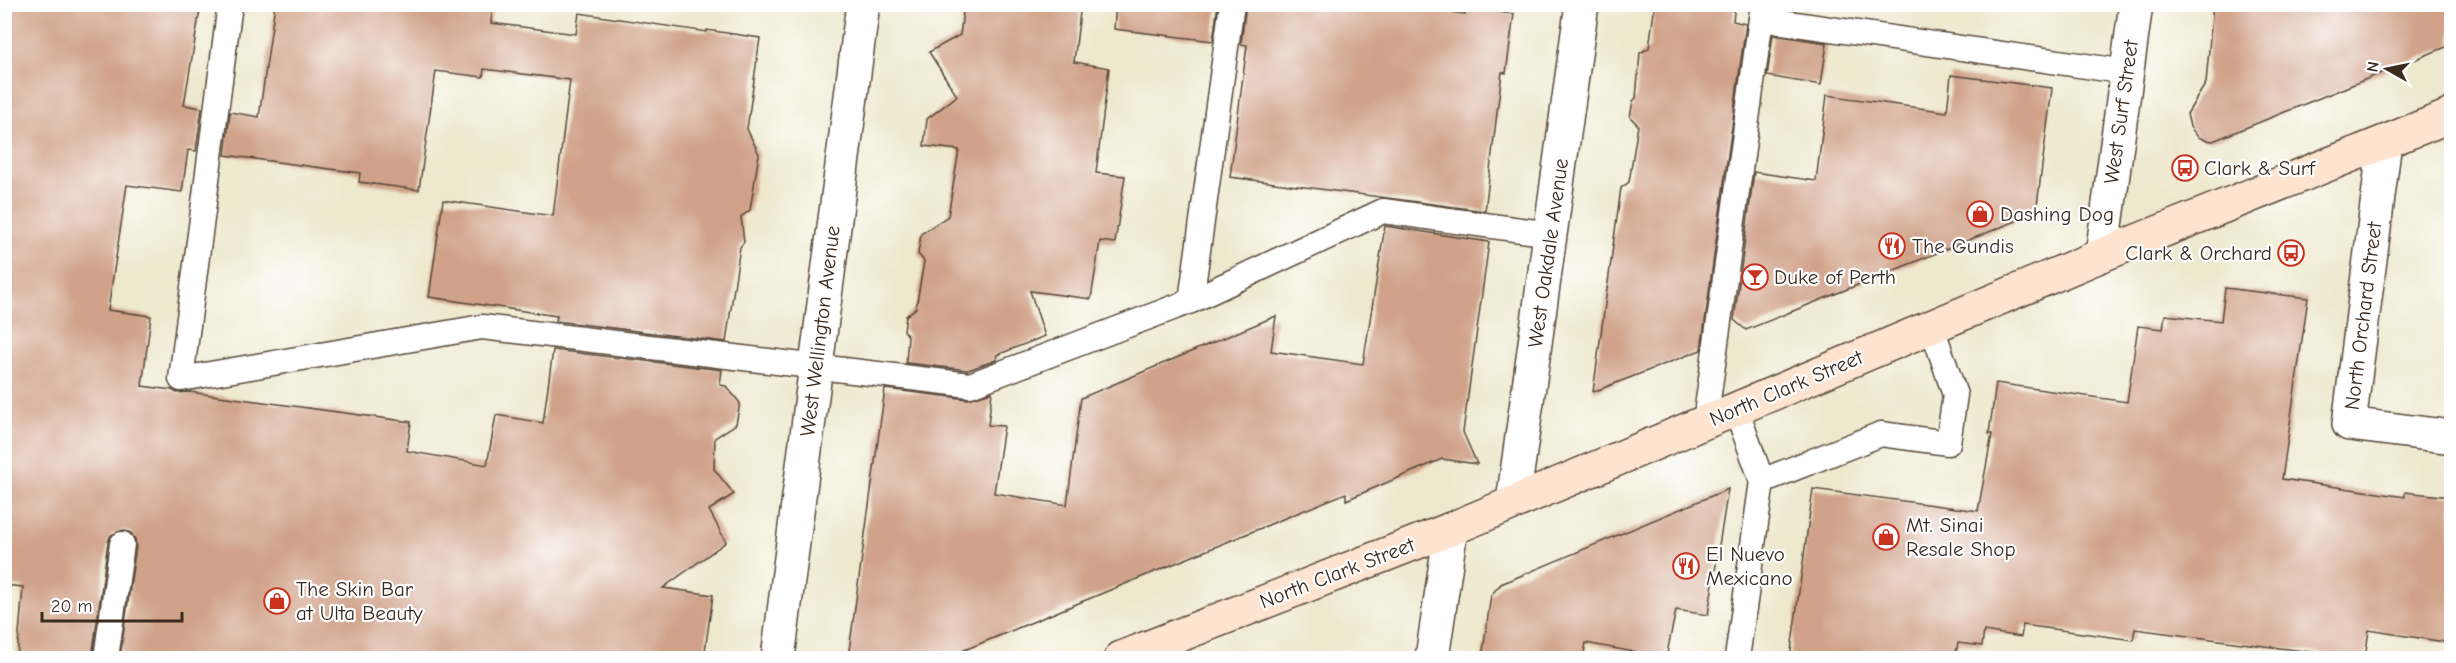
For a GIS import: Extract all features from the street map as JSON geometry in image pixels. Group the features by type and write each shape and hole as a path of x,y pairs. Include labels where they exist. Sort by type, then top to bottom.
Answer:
{"main road":[{"name":"North Clark Street","path":"1120,658 1451,529 2102,255 2451,116"}],"street":[{"name":"West Wellington Avenue","path":"778,658 863,4"},
{"name":"West Oakdale Avenue","path":"1513,502 1582,4"},
{"name":"West Surf Street","path":"2102,255 2136,4"},
{"name":"North Orchard Street","path":"2385,142 2349,424 2451,436"},
{"path":"1432,658 1451,529"}],"lane":[{"path":"230,4 182,379 482,327 970,385 1191,300 1383,211 1551,234"},
{"path":"1191,300 1232,4"},
{"path":"1705,422 1762,12 2127,72"},
{"path":"1762,481 1881,434 1948,443 1955,395 1932,327"},
{"path":"1736,409 1762,481 1737,658"},
{"path":"106,658 122,544"}],"building":[{"path":"4,4 201,4 184,105 202,108 196,151 188,150 182,192 127,185 108,310 151,316 142,386 172,390 177,393 189,392 411,422 407,451 487,465 496,415 543,423 553,350 722,370 720,385 726,386 740,403 736,424 715,438 714,469 734,494 709,510 726,542 663,588 713,595 704,658 120,658 136,546 131,533 123,530 111,535 108,542 92,658 17,658 23,587 4,585"},
{"path":"275,4 493,4 491,23 576,34 579,13 760,38 747,129 759,154 750,210 741,217 744,242 740,247 726,342 556,321 557,316 429,297 443,200 553,216 570,80 484,69 483,77 436,71 419,190 359,182 360,173 225,155 230,112 259,117"},
{"path":"964,4 1081,4 1074,62 1109,68 1096,173 1125,176 1115,243 1100,241 1091,299 1030,291 1045,336 997,355 996,360 968,370 906,363 908,336 904,330 906,316 916,308 924,261 918,254 921,234 948,216 959,150 924,146 927,119 957,96 929,52 960,35"},
{"path":"1116,4 1218,4 1213,41 1114,29"},
{"path":"1246,4 1386,4 1465,14 1466,8 1514,14 1506,73 1502,72 1485,211 1230,177 1247,45 1241,44"},
{"path":"1655,4 1735,4 1733,21 1746,24 1701,350 1593,392 1621,188 1629,182 1638,125 1630,117 1633,101 1636,98 1640,53 1649,48"},
{"path":"2213,4 2451,4 2451,45 2213,141 2205,140 2198,137 2190,127 2187,114 2206,83"},
{"path":"1773,35 1827,43 1821,85 1767,76"},
{"path":"1951,75 2052,88 2036,213 1746,330 1734,320 1754,172 1816,181 1827,95 1947,112"},
{"path":"1385,226 1489,242 1463,432 1477,464 1442,459 1346,500 1346,493 945,658 848,658 885,389 968,399 992,392 988,425 1004,426 994,493 1067,505 1081,398 1276,316 1271,351 1363,364"},
{"path":"2225,288 2308,298 2282,479 2405,497 2405,492 2451,497 2451,643 2369,630 2365,658 2357,658 2135,629 2133,640 2023,625 2021,637 1984,631 1982,646 1958,643 1955,658 1790,658 1813,489 1978,511 1992,434 1989,434 1996,383 2127,402 2138,326 2163,329 2165,315 2221,321"},
{"path":"1728,489 1708,615 1676,610 1666,658 1586,643 1583,658 1482,658 1491,595 1501,584"}],"place":[{"name":"Clark & Surf","path":"2185,168"},
{"name":"Dashing Dog","path":"1980,214"},
{"name":"The Gundis","path":"1892,246"},
{"name":"Clark & Orchard","path":"2291,253"},
{"name":"Duke of Perth","path":"1755,277"},
{"name":"Mt. Sinai Resale Shop","path":"1886,537"},
{"name":"El Nuevo Mexicano","path":"1686,566"},
{"name":"The Skin Bar at Ulta Beauty","path":"277,601"}]}
